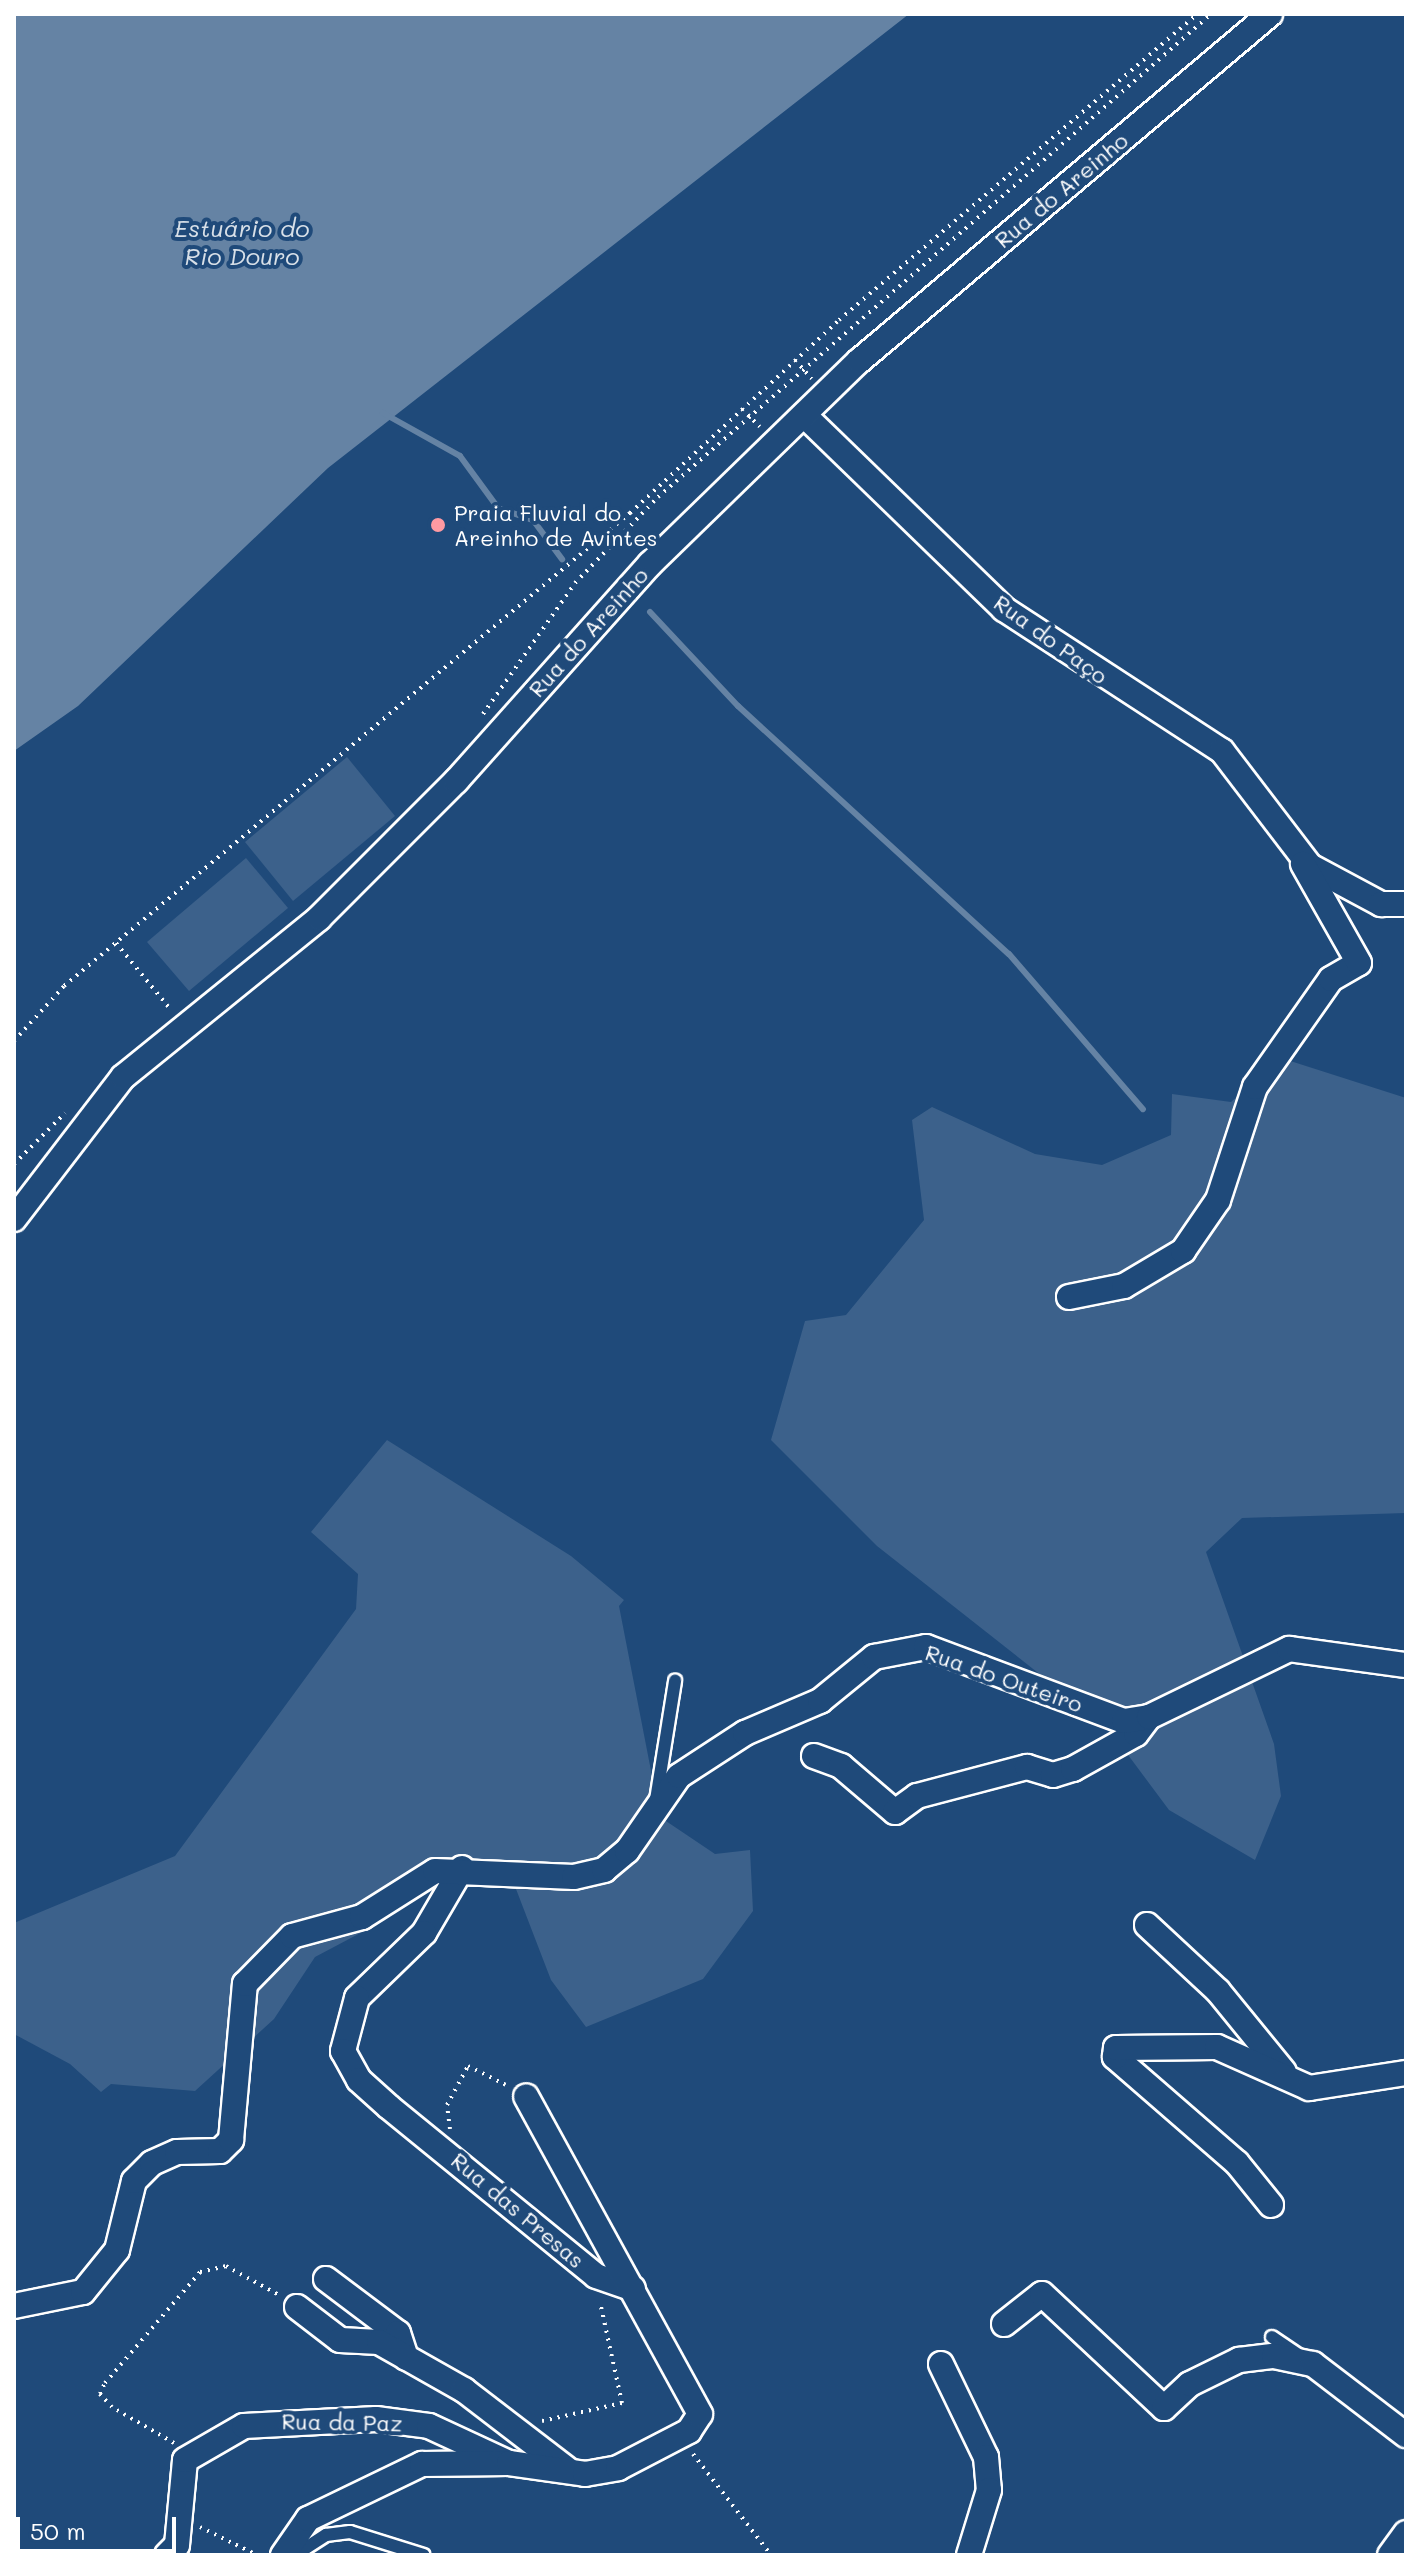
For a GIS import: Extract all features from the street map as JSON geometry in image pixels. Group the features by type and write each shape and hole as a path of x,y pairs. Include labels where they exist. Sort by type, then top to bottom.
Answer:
{"street":[{"name":"Rua do Areinho","path":"14,1219 92,1110 330,907 456,781 650,564 804,415 1270,14"},
{"name":"Rua do Paço","path":"804,415 1004,609 1222,751 1298,855 1359,963 1331,979 1255,1087 1218,1200 1183,1251 1124,1286 1069,1297"},
{"name":"Rua do Paço","path":"1298,855 1348,891 1406,904"},
{"name":"Rua do Outeiro","path":"14,2306 83,2292 117,2250 134,2181 152,2163 177,2152 220,2151 231,2140 237,2017 245,1984 263,1959 292,1936 362,1917 435,1871 462,1868 574,1877 604,1870 627,1851 656,1800 710,1753 820,1701 874,1657 906,1647 926,1647 1124,1721 1149,1717 1289,1649 1406,1665"},
{"name":"Rua do Outeiro","path":"814,1756 841,1766 895,1812 917,1796 1027,1767 1053,1775 1073,1769 1136,1734 1149,1717"},
{"name":"Rua das Presas","path":"462,1868 424,1933 357,1998 343,2033 343,2051 359,2080 454,2155 596,2276 633,2289"},
{"path":"1147,1925 1218,1991 1293,2083"},
{"path":"1271,2205 1237,2163 1115,2057 1116,2048 1217,2047 1293,2083 1352,2085 1406,2073"},
{"path":"283,2555 308,2519 422,2464 509,2463 572,2472 618,2468 689,2431 700,2414 633,2289 585,2213 526,2096"},
{"path":"326,2279 398,2333 406,2358"},
{"path":"1004,2324 1042,2294 1164,2408 1190,2384 1239,2360 1313,2364 1406,2435"},
{"path":"297,2307 340,2340 379,2342 464,2390 572,2472"},
{"path":"941,2364 986,2457 989,2490 969,2555"},
{"name":"Rua da Paz","path":"192,2453 244,2426 278,2419 376,2419 429,2426 509,2463"},
{"path":"167,2555 177,2545 176,2516 192,2453"},
{"path":"1390,2555 1406,2533"}],"lane":[{"path":"656,1800 675,1681"},
{"path":"1272,2337 1313,2364"},
{"path":"295,2555 326,2535 350,2532 424,2555"}],"path":[{"path":"14,1041 116,942 630,513 839,320 1197,14"},
{"path":"474,727 575,583 658,497 1211,14"},
{"path":"116,942 185,1028"},
{"path":"14,1164 71,1107"},
{"path":"454,2155 447,2105 468,2066 526,2096"},
{"path":"192,2453 112,2407 100,2394 105,2383 200,2272 226,2266 297,2307"},
{"path":"521,2434 553,2417 622,2403 596,2276"},
{"path":"689,2431 696,2466 771,2555"},
{"path":"176,2516 257,2555"}],"shaded area":[{"path":"347,757 395,816 293,901 245,842"},
{"path":"246,858 288,908 189,991 147,942"},
{"path":"1281,1058 1406,1098 1406,1513 1242,1518 1206,1552 1274,1744 1281,1796 1255,1860 1169,1810 1108,1728 877,1546 771,1440 805,1321 846,1315 924,1220 912,1120 932,1107 1035,1154 1102,1165 1171,1135 1172,1094 1231,1102"},
{"path":"387,1440 571,1556 624,1600 619,1606 660,1817 715,1854 750,1850 753,1911 703,1979 586,2027 551,1980 506,1863 442,1858 385,1920 315,1957 274,2019 195,2091 111,2084 101,2092 70,2064 14,2034 14,1923 175,1856 356,1609 358,1574 311,1532"}],"water":[{"name":"Estuário do Rio Douro","path":"14,14 909,14 328,468 78,706 14,751"}],"waterway":[{"path":"383,413 460,456 498,508 533,520 562,559"},
{"path":"650,612 738,706 1009,954 1143,1109"}],"place":[{"name":"Praia Fluvial do Areinho de Avintes","path":"438,525"}]}
